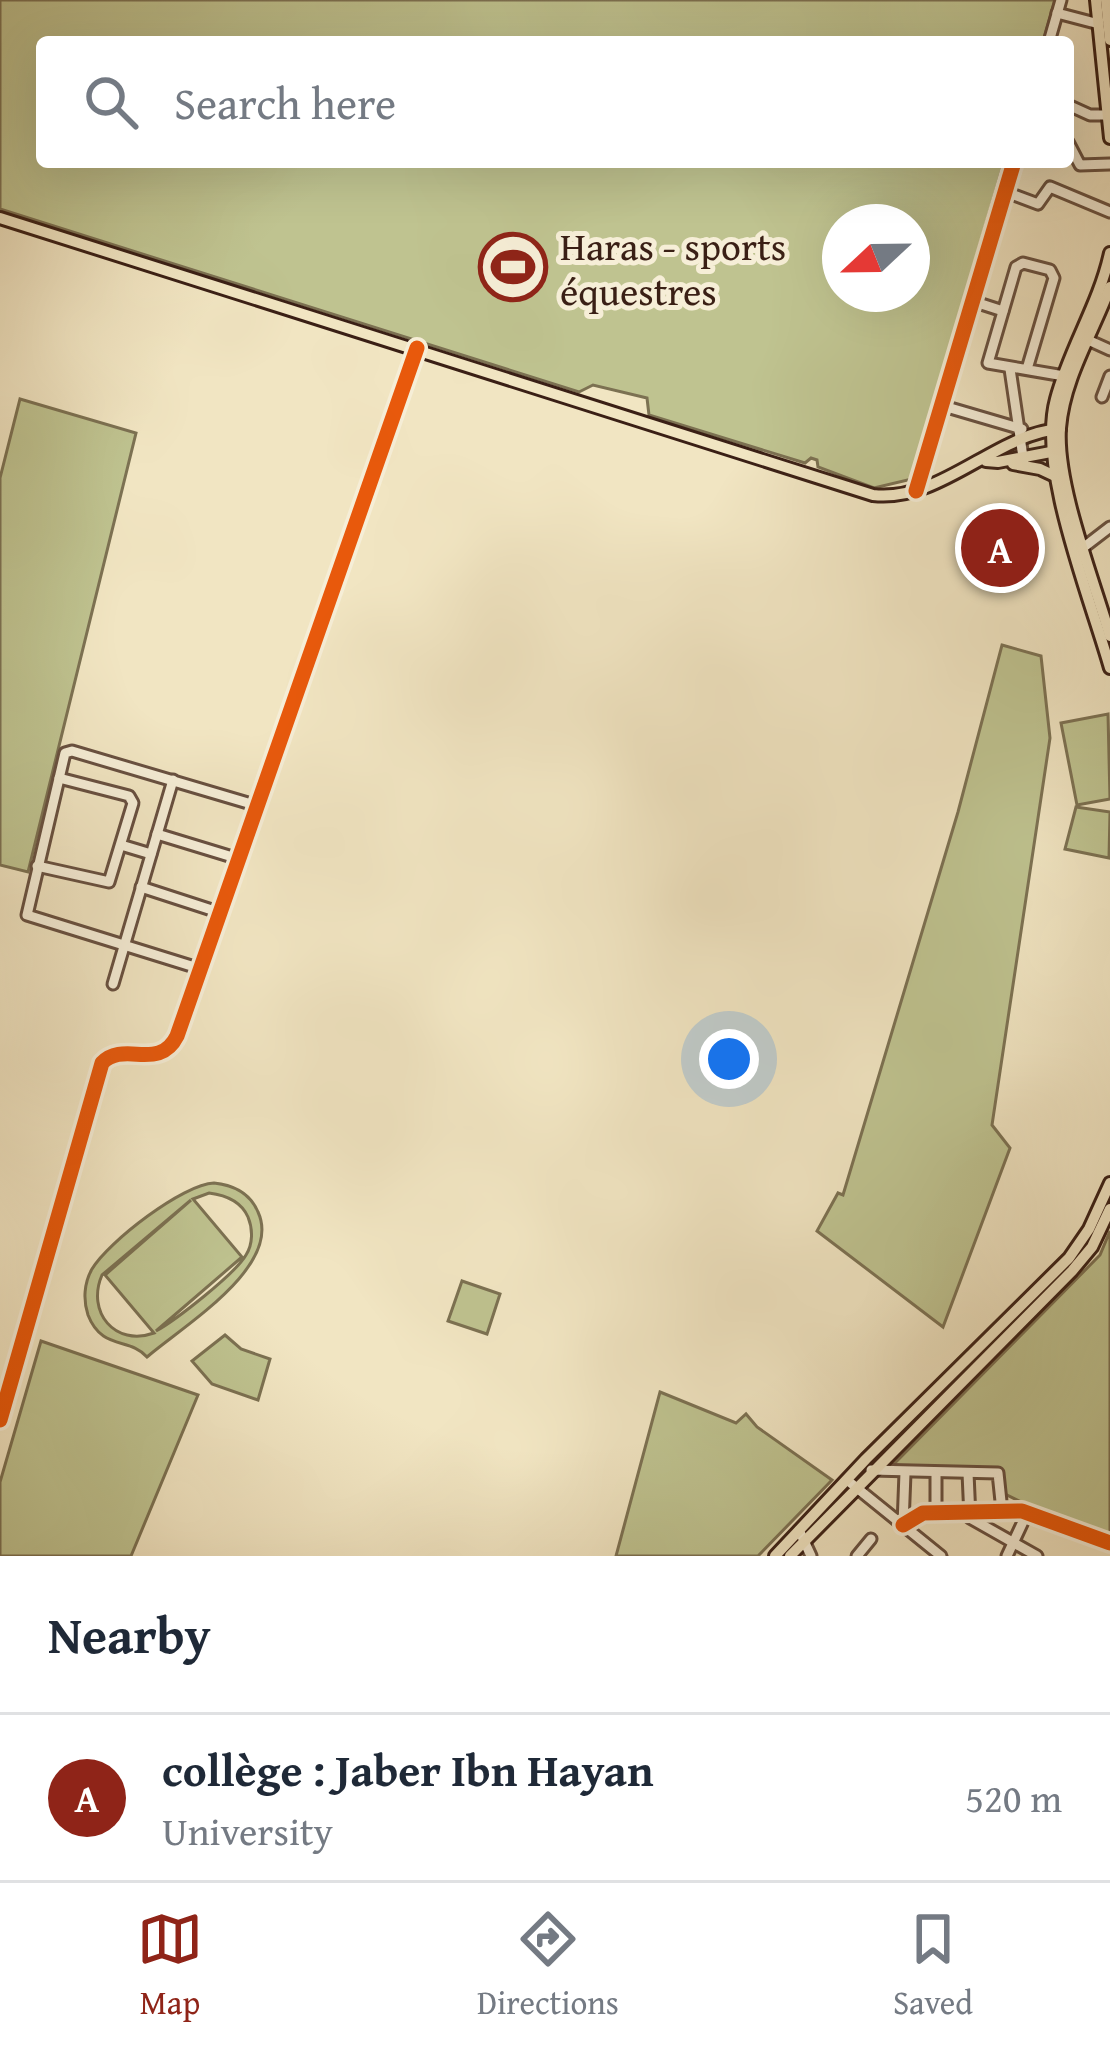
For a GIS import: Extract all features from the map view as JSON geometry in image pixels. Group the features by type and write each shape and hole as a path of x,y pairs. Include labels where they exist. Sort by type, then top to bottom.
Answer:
{"main road":[{"path":"1096,0 1106,59 1110,138"},
{"path":"1106,0 1110,40"},
{"path":"0,218 873,495 916,491 1022,435 1055,429"},
{"path":"1108,641 1055,476 1055,429 1110,253"},
{"path":"1068,376 1110,287"},
{"path":"982,460 1024,462 1056,451"},
{"path":"1056,451 1108,641 1110,668"},
{"path":"1024,462 1055,476"},
{"path":"851,1483 871,1470 1040,1296 1078,1247 1110,1183"},
{"path":"775,1556 802,1535 1092,1247 1110,1209"},
{"path":"790,1556 802,1535"}],"street":[{"path":"1051,36 1061,0"},
{"path":"1057,13 1099,24"},
{"path":"1074,108 1090,115 1108,115"},
{"path":"1074,153 1080,164 1110,164"},
{"path":"916,491 1012,168"},
{"path":"1006,192 1038,204 1050,187 1110,212"},
{"path":"1027,369 1054,273 1018,264 988,363 1068,376"},
{"path":"972,301 1003,311"},
{"path":"1088,340 1110,350"},
{"path":"0,1420 101,1063 114,1054 154,1056 172,1047 417,348"},
{"path":"1010,369 1024,462"},
{"path":"1102,397 1110,376"},
{"path":"940,405 1022,435"},
{"path":"1084,547 1110,527"},
{"path":"201,968 28,917 26,908 65,753 72,751 258,806"},
{"path":"37,866 105,883 114,875 131,798 59,778"},
{"path":"113,984 173,780"},
{"path":"157,834 239,859"},
{"path":"121,845 151,854"},
{"path":"141,887 221,913"},
{"path":"871,1470 998,1473 1002,1511"},
{"path":"902,1525 905,1473"},
{"path":"936,1473 936,1512"},
{"path":"967,1513 968,1473"},
{"path":"851,1483 930,1552 941,1556"},
{"path":"902,1525 936,1512 1028,1511 1070,1532 1110,1543"},
{"path":"1007,1556 1028,1511"},
{"path":"983,1526 987,1512"},
{"path":"967,1513 1037,1556"},
{"path":"802,1535 811,1556"},
{"path":"857,1556 871,1539"}],"green space":[{"name":"Haras - sports équestres","path":"0,0 1055,0 1045,36 36,36 36,168 1002,168 912,479 874,488 818,467 811,458 805,463 649,415 647,398 593,385 579,392 0,209"},
{"path":"20,399 136,433 28,872 0,865 0,478"},
{"path":"1002,645 1041,656 1050,738 992,1125 1010,1148 943,1327 817,1231 838,1193 843,1195 958,812"},
{"path":"1108,714 1110,799 1077,805 1061,723"},
{"path":"1076,807 1110,812 1109,858 1065,849"},
{"path":"201,1186 228,1186 250,1200 262,1232 256,1253 225,1293 147,1357 108,1339 94,1326 85,1303 87,1280 129,1230","holes":["209,1193 232,1200 245,1211 251,1231 248,1251 218,1284 156,1331 242,1257 193,1199","191,1200 105,1275 154,1333 140,1336 116,1331 98,1302 102,1275"]},
{"path":"1110,1231 1110,1539 1069,1526 1003,1493 1000,1469 890,1468 1100,1255"},
{"path":"462,1281 500,1294 487,1334 448,1321"},
{"path":"225,1335 241,1349 270,1359 258,1400 212,1384 192,1361"},
{"path":"41,1341 198,1395 131,1556 0,1556 0,1482"},
{"path":"660,1392 736,1423 746,1414 757,1427 832,1480 758,1556 616,1556"}],"cycle path":[{"path":"916,491 1012,168"},
{"path":"0,1420 102,1063 120,1054 161,1052 177,1036 417,348"},
{"path":"903,1525 923,1513 1022,1511 1110,1543"}],"place":[{"name":"Haras - sports équestres","path":"513,267"},
{"name":"collège : Jaber Ibn Hayan","path":"1000,548"}]}
